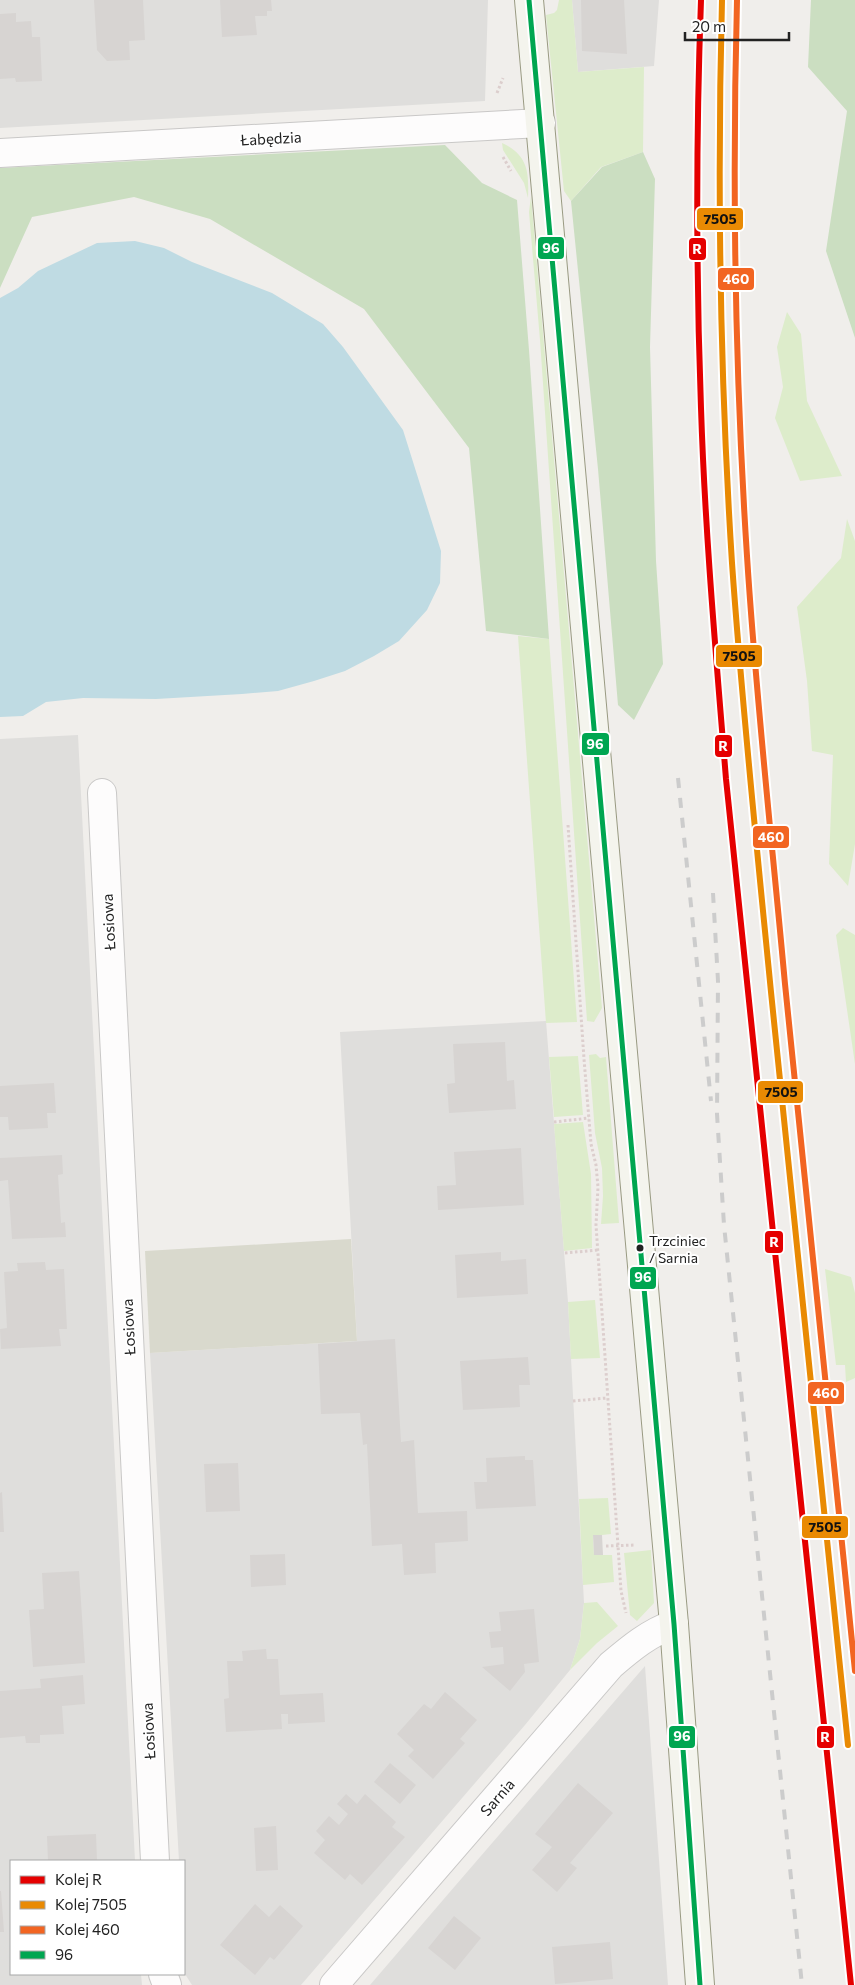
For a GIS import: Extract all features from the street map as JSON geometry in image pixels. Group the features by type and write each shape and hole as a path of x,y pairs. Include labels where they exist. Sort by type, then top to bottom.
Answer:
{"street":[{"path":"529,0 674,1624 700,1985"},
{"name":"Łabędzia","path":"0,153 541,123"},
{"name":"Łosiowa","path":"102,793 155,1860"},
{"name":"Sarnia","path":"334,1985 611,1665 640,1641 658,1630 674,1624"}],"path":[{"path":"554,1122 589,1118"},
{"path":"565,1253 598,1250"},
{"path":"573,1401 607,1398"}],"shaded area":[{"path":"0,0 488,0 485,101 0,128"},
{"path":"572,0 659,0 654,66 578,72"},
{"path":"78,735 135,1860 10,1860 10,1975 141,1975 142,1985 0,1985 0,739"},
{"path":"546,1021 568,1302 584,1603 580,1639 570,1670 301,1985 192,1985 185,1974 185,1860 179,1860 150,1353 357,1341 340,1032"},
{"path":"351,1239 357,1341 150,1353 145,1251"},
{"path":"645,1666 668,1985 370,1985 449,1893"}],"green space":[{"path":"559,0 572,0 578,72 644,67 643,152 601,167 571,201 564,191 546,15 557,10"},
{"path":"811,0 855,0 855,338 826,251 847,111 808,67"},
{"path":"502,143 517,153 525,165 528,180 528,198 524,183 503,150"},
{"path":"445,145 482,183 517,200 549,639 486,631 469,448 364,309 210,219 134,197 32,217 0,288 0,168"},
{"path":"643,152 655,179 650,347 656,561 663,664 634,720 618,705 598,469 571,201 602,167"},
{"path":"531,196 602,1008 594,1022 587,1021 540,340 529,212"},
{"path":"787,312 801,334 807,401 842,476 800,481 775,418 783,387 777,347"},
{"path":"847,519 855,541 855,844 848,886 829,864 833,755 812,751 807,681 797,607 841,558"},
{"path":"518,636 549,639 577,1022 546,1023"},
{"path":"843,928 855,935 855,1064 836,935"},
{"path":"596,1054 600,1058 606,1057 619,1223 601,1224 602,1168 595,1133 589,1055"},
{"path":"578,1056 583,1115 554,1117 549,1057"},
{"path":"583,1122 591,1174 592,1248 564,1251 554,1124"},
{"path":"825,1269 851,1277 855,1293 855,1378 846,1382 845,1365 836,1365"},
{"path":"595,1300 600,1358 571,1359 568,1302"},
{"path":"608,1498 611,1534 593,1536 594,1555 612,1555 614,1582 583,1585 579,1499"},
{"path":"651,1550 654,1603 637,1621 630,1615 624,1553"},
{"path":"597,1602 618,1626 597,1643 570,1670 580,1639 584,1603"}],"water":[{"path":"135,241 164,248 192,262 272,293 323,324 343,347 403,430 441,551 440,583 427,610 399,641 345,671 314,681 278,691 242,694 156,699 83,698 46,702 23,716 0,717 0,298 18,288 38,271 97,243"}],"building":[{"path":"94,0 143,0 145,40 129,41 130,60 107,61 97,50"},
{"path":"220,0 271,0 272,11 267,11 267,16 255,16 257,35 222,37"},
{"path":"581,0 624,0 627,54 582,51"},
{"path":"16,13 16,22 31,21 32,37 40,37 42,81 16,82 15,78 0,79 0,14"},
{"path":"505,1042 507,1081 514,1080 516,1109 449,1113 447,1084 455,1083 453,1044"},
{"path":"54,1083 56,1113 47,1113 48,1128 9,1130 8,1117 0,1117 0,1086"},
{"path":"521,1148 524,1205 438,1210 437,1186 456,1185 454,1152"},
{"path":"62,1155 63,1174 58,1175 61,1223 65,1222 66,1237 12,1239 8,1180 0,1181 0,1158"},
{"path":"501,1252 501,1261 526,1259 528,1294 457,1298 455,1255"},
{"path":"45,1262 46,1270 64,1269 67,1329 59,1329 61,1346 1,1349 0,1329 7,1328 4,1272 18,1271 17,1263"},
{"path":"395,1339 401,1442 414,1440 418,1513 467,1511 468,1541 435,1543 436,1573 404,1575 402,1544 372,1546 367,1444 363,1445 360,1413 321,1414 318,1344"},
{"path":"528,1357 530,1385 519,1385 520,1407 463,1410 460,1361"},
{"path":"525,1456 525,1460 533,1460 536,1506 476,1509 474,1482 487,1482 486,1458"},
{"path":"238,1463 240,1511 206,1512 204,1464"},
{"path":"2,1492 4,1532 0,1532 0,1493"},
{"path":"593,1535 602,1535 603,1555 594,1555"},
{"path":"285,1554 286,1585 251,1587 250,1555"},
{"path":"79,1571 85,1663 33,1667 29,1610 44,1609 42,1573"},
{"path":"534,1609 539,1662 524,1664 525,1672 510,1691 482,1667 504,1664 503,1647 491,1648 489,1632 501,1631 499,1612"},
{"path":"266,1649 267,1659 278,1659 280,1695 323,1693 325,1722 288,1724 288,1714 281,1714 282,1729 226,1732 224,1699 229,1698 227,1661 243,1661 242,1651"},
{"path":"83,1675 85,1704 62,1706 64,1734 40,1735 40,1743 26,1743 25,1736 0,1738 0,1691 41,1688 40,1679"},
{"path":"445,1692 477,1720 460,1739 465,1743 433,1779 408,1756 414,1750 397,1734 424,1704 431,1709"},
{"path":"390,1763 416,1785 400,1804 374,1782"},
{"path":"578,1783 613,1813 570,1863 577,1868 557,1892 532,1870 552,1847 535,1834"},
{"path":"346,1794 357,1804 365,1794 396,1822 392,1827 405,1837 362,1885 350,1874 345,1880 314,1853 325,1840 316,1831 329,1816 339,1825 348,1814 337,1804"},
{"path":"276,1826 278,1870 256,1871 254,1828"},
{"path":"96,1834 97,1860 48,1860 47,1836"},
{"path":"1,1891 4,1932 0,1932"},
{"path":"255,1904 269,1917 280,1905 303,1926 274,1960 270,1957 255,1975 220,1945"},
{"path":"454,1916 481,1938 455,1970 428,1948"},
{"path":"610,1942 613,1979 555,1984 552,1947"}],"railway":[{"path":"678,778 711,1101"},
{"path":"713,893 718,981 717,1114 724,1225 802,1985"}],"rail line":[{"name":"R","path":"701,0 697,153 697,255 703,454 711,594 726,779 851,1985"},
{"name":"7505","path":"722,0 720,141 722,352 732,563 745,724 780,1086 848,1745"},
{"name":"460","path":"737,0 735,139 737,348 751,610 785,984 855,1671"}],"transit line":[{"name":"96","path":"529,0 674,1624 700,1985"}],"place":[{"name":"Trzciniec / Sarnia","path":"640,1248"}]}
